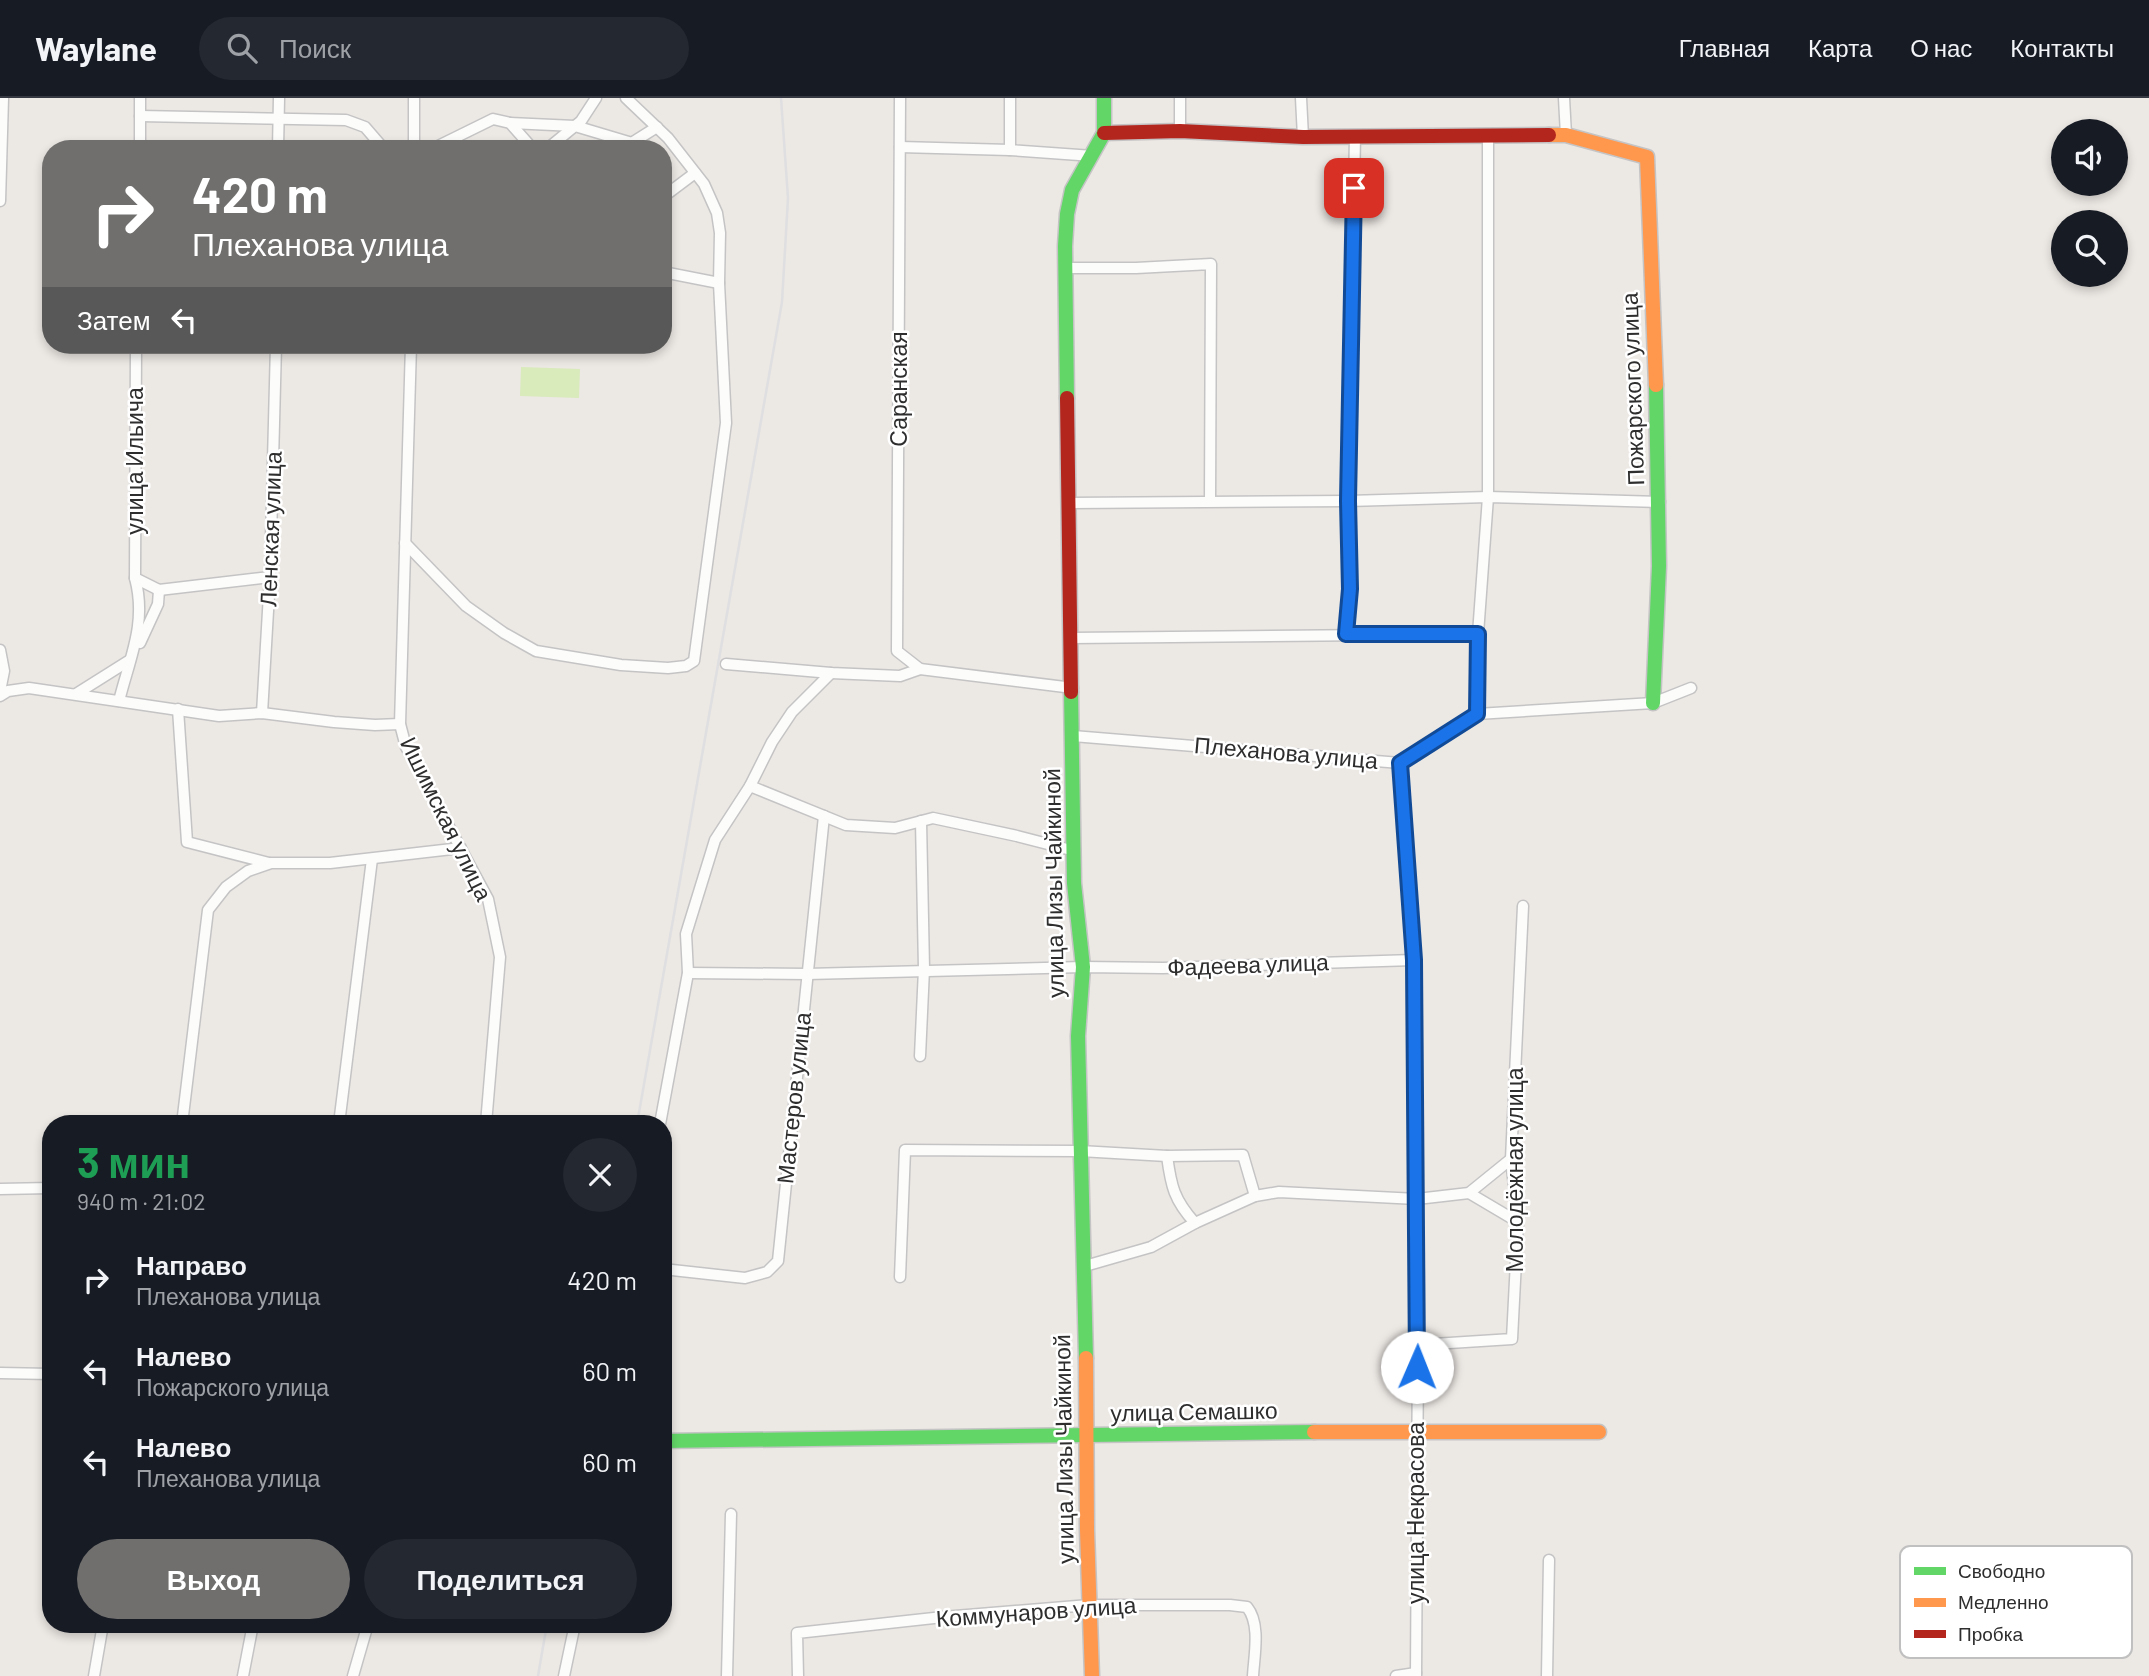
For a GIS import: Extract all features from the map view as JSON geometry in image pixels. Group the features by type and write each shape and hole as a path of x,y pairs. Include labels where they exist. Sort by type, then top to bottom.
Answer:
{"street":[{"path":"0,201 3,98"},
{"path":"139,140 140,98"},
{"path":"278,140 279,98"},
{"path":"414,98 414,140"},
{"path":"558,140 575,126 596,98"},
{"path":"626,98 668,140"},
{"name":"Саранская","path":"900,98 897,651 920,669"},
{"path":"1010,98 1010,150"},
{"name":"улица Лизы Чайкиной","path":"1091,1676 1085,1266 1078,1037 1083,967 1076,918 1065,268 1067,214 1072,190 1104,133 1104,98"},
{"path":"1180,98 1180,131"},
{"path":"1301,98 1303,136"},
{"path":"1104,133 1180,131 1303,136 1566,135 1564,98"},
{"path":"140,116 346,120 365,127 376,140"},
{"path":"450,140 493,119 510,123 575,126 611,140"},
{"path":"510,123 525,140"},
{"path":"636,140 657,127"},
{"name":"Пожарского улица","path":"1566,135 1647,157 1660,502 1658,636 1653,703"},
{"path":"1346,634 1350,589 1348,501 1355,136"},
{"path":"1477,714 1478,634 1488,497 1488,136"},
{"path":"405,543 466,606 504,633 536,651 621,665 668,668 686,666 694,661 726,423 719,283 720,233 717,213 704,184 672,145"},
{"path":"900,146 1093,156"},
{"path":"672,190 695,173"},
{"path":"1065,268 1211,264 1210,501"},
{"path":"672,274 719,283"},
{"name":"улица Ильича","path":"129,661 140,619 135,578 136,354"},
{"name":"Ленская улица","path":"262,713 270,577 276,354"},
{"name":"Ишимская улица","path":"411,354 400,724 406,747 488,899 500,957 487,1115"},
{"path":"1070,503 1488,497 1660,502"},
{"path":"135,578 159,590 270,577"},
{"path":"119,701 129,661 155,610 159,590"},
{"path":"1072,638 1478,634"},
{"path":"0,650 4,671 0,691"},
{"path":"76,694 129,661"},
{"path":"726,664 900,676 920,669 1073,688"},
{"path":"662,1115 688,973 686,934 715,840 750,786 772,742 792,712 831,673"},
{"path":"0,696 18,688 219,716 262,713 375,726 400,724"},
{"name":"Плеханова улица","path":"1073,736 1400,763 1477,714 1653,703 1691,688"},
{"path":"178,709 187,842 271,863 330,863 461,848"},
{"name":"улица Некрасова","path":"1400,763 1414,960 1418,1345 1416,1674"},
{"path":"750,786 845,825 895,828 933,818 1075,851"},
{"name":"Мастеров улица","path":"672,1270 745,1278 767,1272 778,1261 824,816"},
{"path":"920,1056 924,969 921,821"},
{"path":"340,1115 372,859"},
{"path":"184,1115 208,910 226,887 248,871 271,863"},
{"name":"Молодёжная улица","path":"1418,1345 1512,1339 1518,1222 1511,1159 1523,906"},
{"name":"Фадеева улица","path":"688,973 807,974 924,969 1163,968 1414,960"},
{"path":"900,1277 905,1150 1080,1151 1167,1156 1243,1155 1255,1196"},
{"path":"1167,1156 1172,1190 1180,1208 1195,1223"},
{"path":"1085,1266 1151,1247 1195,1223 1255,1196 1279,1192 1417,1199 1469,1192 1511,1159"},
{"path":"0,1189 42,1188"},
{"path":"1469,1192 1518,1222"},
{"path":"0,1373 42,1374"},
{"name":"улица Семашко","path":"672,1441 1416,1431 1599,1432"},
{"path":"727,1676 731,1514"},
{"path":"1547,1676 1549,1560"},
{"name":"Коммунаров улица","path":"798,1676 797,1633 1089,1605 1247,1607 1252,1613 1255,1640 1253,1676"},
{"path":"94,1676 101,1633"},
{"path":"243,1676 251,1633"},
{"path":"354,1676 366,1633"},
{"path":"564,1676 573,1633"},
{"path":"1396,1676 1416,1674"}],"green space":[{"path":"521,367 580,369 579,398 520,396"}],"railway":[{"path":"639,1115 782,302 788,198 781,98"},
{"path":"538,1676 545,1633"}],"traffic: fast":[{"path":"1067,398 1067,214 1072,190 1104,133 1104,98"},
{"path":"1653,703 1659,566 1656,385"},
{"path":"1071,692 1074,883 1083,967 1078,1036 1086,1358"},
{"path":"672,1441 1314,1432"}],"traffic: slow":[{"path":"1549,135 1566,135 1647,157 1656,385"},
{"path":"1086,1358 1087,1530 1092,1676"},
{"path":"1314,1432 1599,1432"}],"traffic: jam":[{"path":"1104,133 1180,131 1303,137 1549,135"},
{"path":"1067,398 1071,692"}],"route":[{"path":"1354,188 1348,501 1350,589 1346,634 1478,634 1477,714 1400,763 1414,960 1417,1367"}]}
